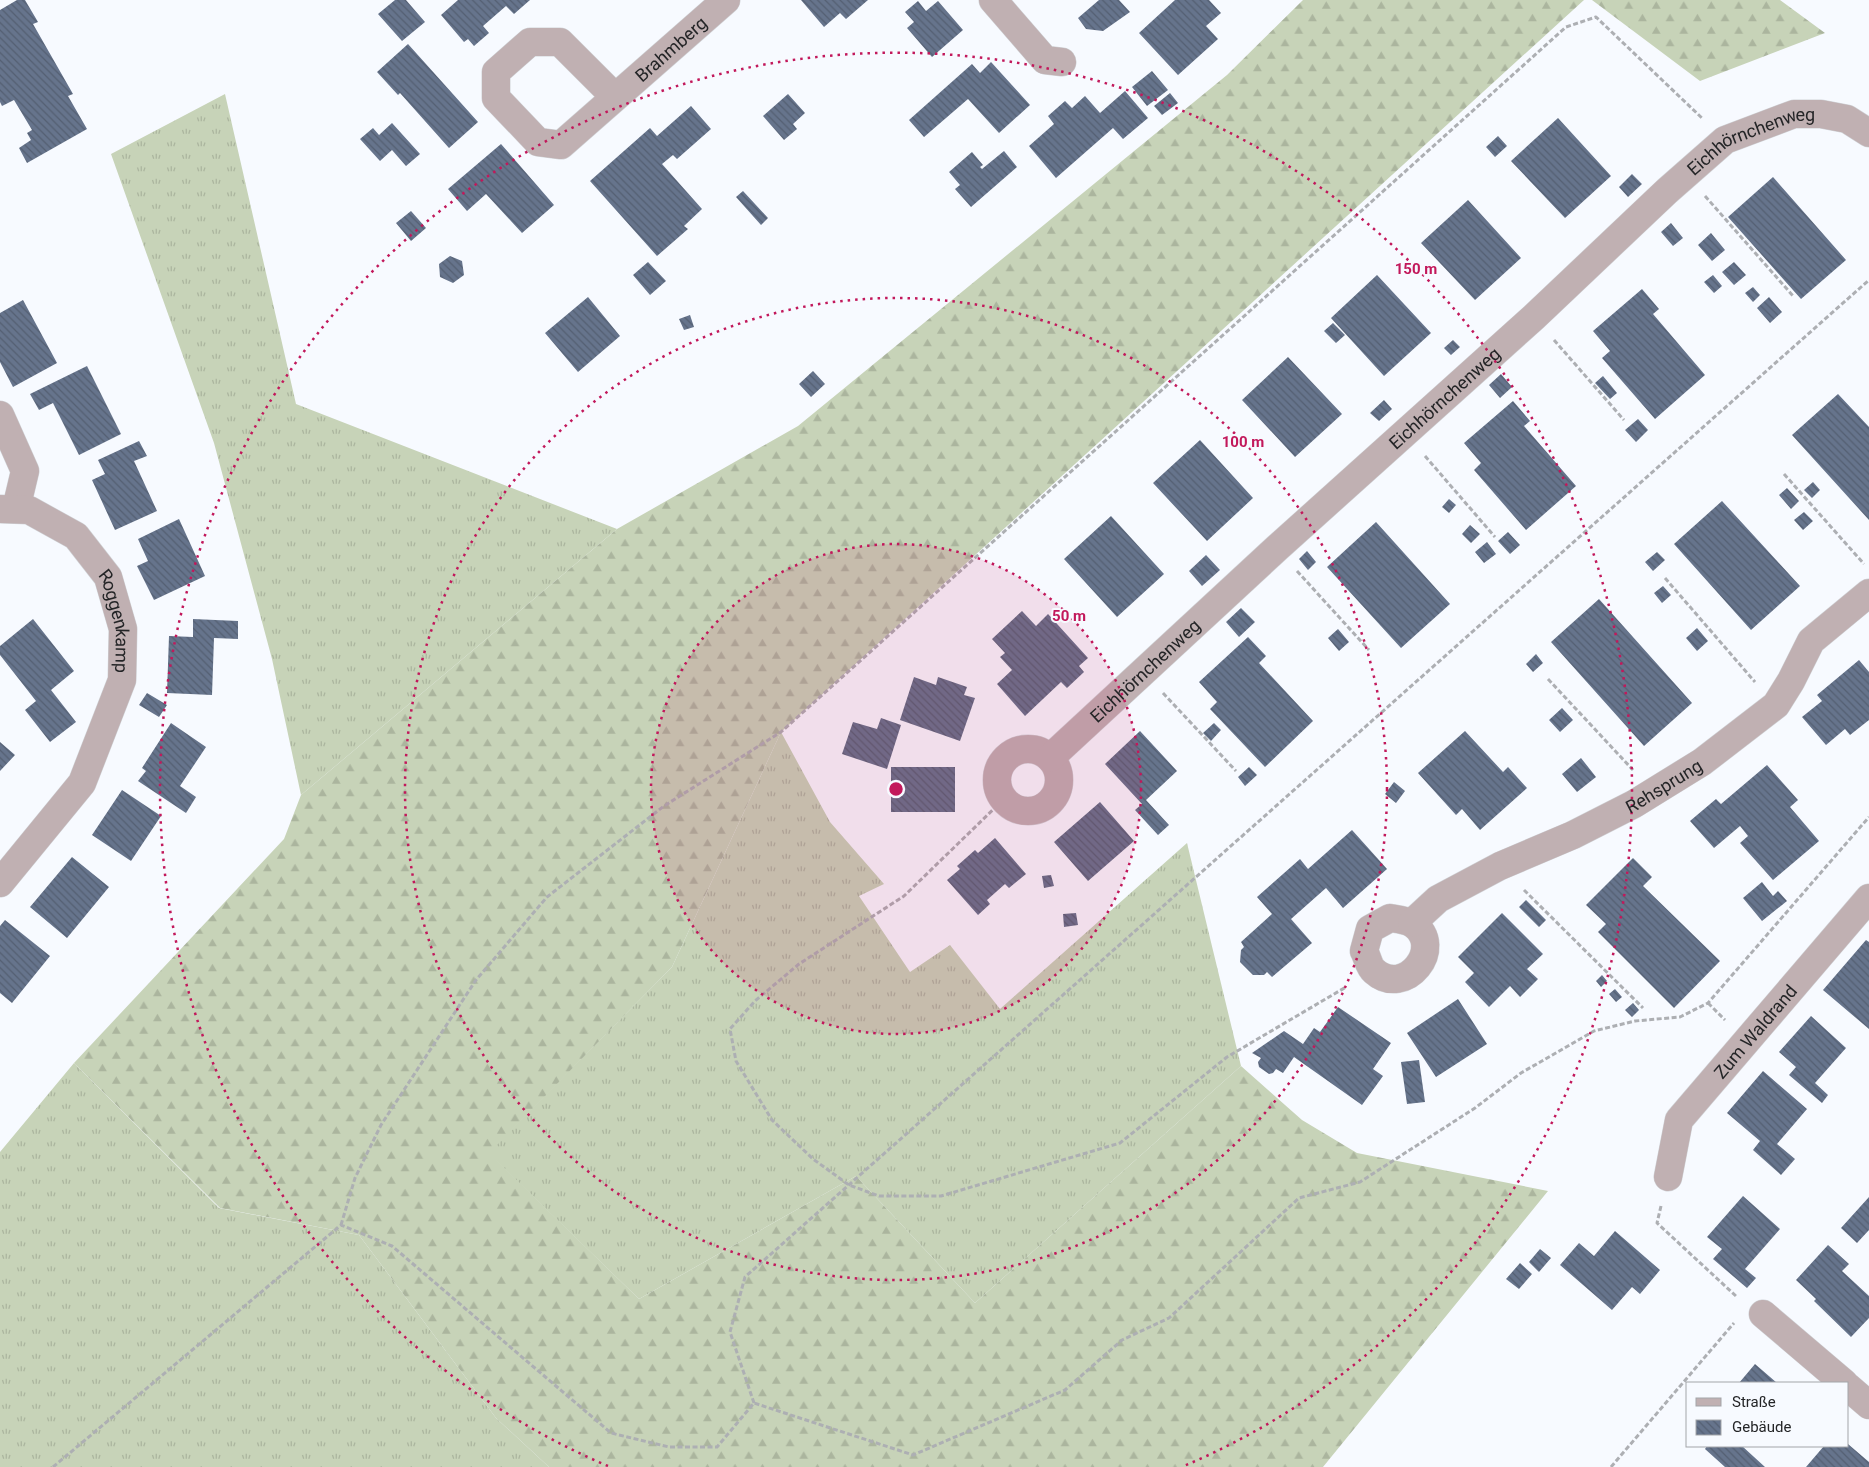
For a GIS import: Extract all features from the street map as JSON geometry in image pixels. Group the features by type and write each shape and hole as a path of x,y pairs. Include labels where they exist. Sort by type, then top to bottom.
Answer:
{"street":[{"name":"Brahmberg","path":"615,97 726,0"},
{"path":"993,0 1044,60 1062,62"},
{"name":"Eichhörnchenweg","path":"1050,758 1277,548 1534,317 1686,174 1725,140 1794,114 1821,114 1847,119 1869,133"},
{"path":"0,415 25,471 8,509"},
{"name":"Roggenkamp","path":"0,883 82,783 122,680 123,629 108,577 76,536 29,510 8,509"},
{"name":"Rehsprung","path":"1412,923 1438,898 1500,866 1573,835 1634,804 1702,762 1776,705 1791,681 1811,641 1869,592"},
{"path":"1034,749 1050,758 1059,773 1058,790 1048,804 1033,812 1016,810 1003,800 996,782 1001,764 1015,751 1034,749"},
{"name":"Zum Waldrand","path":"1668,1177 1679,1120 1869,898"},
{"path":"1390,918 1412,923 1423,936 1425,953 1418,968 1405,978 1388,979 1373,971 1364,950 1370,929 1390,918"},
{"path":"1756,1309 1843,1382"},
{"path":"1849,1388 1869,1405"}],"path":[{"path":"53,1467 341,1225 355,1178 381,1125 476,980 547,898 664,806 781,732 1566,27 1596,17 1725,140"},
{"path":"1686,174 1794,297"},
{"path":"754,1403 730,1332 745,1277 1869,280"},
{"path":"1534,317 1624,420"},
{"path":"1405,433 1495,537"},
{"path":"1784,474 1869,570"},
{"path":"1277,548 1369,650"},
{"path":"1665,578 1776,705"},
{"path":"1144,673 1236,771"},
{"path":"1548,679 1653,792"},
{"path":"1003,800 904,896 799,964 755,1001 730,1029 736,1061 772,1120 813,1159 849,1185 879,1196 941,1196 1120,1143 1227,1058 1373,971"},
{"path":"754,1403 913,1455 1065,1390 1122,1340 1169,1318 1299,1198 1360,1182 1475,1108 1521,1073 1594,1031 1635,1021 1680,1017 1708,1003 1869,817"},
{"path":"1500,866 1643,1008"},
{"path":"1668,1177 1657,1223 1735,1296 1756,1309 1689,1382"},
{"path":"341,1225 392,1246 611,1433 669,1447 717,1447 754,1403"},
{"path":"1610,1467 1686,1385"}],"green space":[{"path":"1303,0 1584,0 781,732 672,967 489,1153 639,1299 856,1176 975,1303 1241,1066 1302,1120 1357,1153 1548,1191 1323,1467 549,1467 496,1418 359,1235 220,1208 74,1063 284,839 301,795 617,529 798,426 1227,75"},
{"path":"1592,0 1780,0 1825,33 1700,81"},
{"path":"225,94 296,404 617,529 301,795 272,659 214,443 111,154"},
{"path":"781,732 830,822 884,884 859,896 910,972 950,945 1000,1009 1187,843 1241,1066 975,1303 856,1176 639,1299 488,1153 672,967"},
{"path":"74,1063 219,1208 359,1235 496,1418 549,1467 0,1467 0,1152"}],"building":[{"path":"17,0 25,0 38,22 33,24 73,94 68,96 87,129 27,163 19,148 31,140 27,133 32,130 14,100 2,106 0,102 0,10"},
{"path":"395,0 406,0 425,22 402,41 378,14"},
{"path":"458,0 530,0 514,14 506,6 483,26 489,33 474,46 468,39 464,42 441,15"},
{"path":"801,0 868,0 846,19 840,13 824,27"},
{"path":"1099,0 1119,0 1130,12 1103,31 1086,29 1078,18"},
{"path":"1175,0 1209,0 1221,13 1206,26 1218,39 1178,75 1139,33"},
{"path":"918,1 926,11 938,1 963,30 932,57 907,28 914,22 905,12"},
{"path":"408,44 478,122 449,148 400,93 398,95 377,72"},
{"path":"991,62 1030,105 999,133 968,99 924,137 909,120 972,64 980,73"},
{"path":"1152,71 1168,90 1147,106 1132,87"},
{"path":"1125,91 1148,118 1123,139 1113,128 1056,178 1029,146 1054,124 1048,116 1065,101 1072,108 1085,96 1100,113"},
{"path":"1170,93 1178,103 1162,115 1154,106"},
{"path":"788,94 805,113 793,124 797,129 784,140 763,116"},
{"path":"691,106 711,129 677,159 673,155 662,164 702,209 684,226 688,229 657,256 590,181 650,128 657,136"},
{"path":"1558,118 1611,176 1565,218 1511,161"},
{"path":"392,123 420,154 406,166 392,150 380,161 360,139 373,128 379,135"},
{"path":"1498,136 1507,146 1495,157 1486,147"},
{"path":"501,144 554,205 522,233 486,194 467,211 448,189"},
{"path":"1004,151 1017,167 971,207 955,189 960,185 949,172 972,152 983,165 980,167 982,169"},
{"path":"1632,174 1642,184 1628,197 1619,187"},
{"path":"1773,177 1846,260 1801,299 1728,217"},
{"path":"743,191 768,218 761,225 736,197"},
{"path":"1468,200 1521,258 1475,300 1421,243"},
{"path":"411,211 426,228 411,241 396,223"},
{"path":"1671,223 1683,238 1673,246 1661,232"},
{"path":"1711,233 1725,250 1712,261 1698,245"},
{"path":"450,256 462,261 464,275 453,283 440,277 439,264"},
{"path":"648,262 666,281 650,295 633,275"},
{"path":"1734,262 1746,275 1734,285 1722,272"},
{"path":"1377,275 1431,333 1384,376 1331,318"},
{"path":"1713,275 1722,286 1714,293 1704,282"},
{"path":"1753,287 1760,295 1753,302 1745,293"},
{"path":"1642,289 1659,309 1653,314 1705,375 1655,419 1602,358 1610,351 1593,331"},
{"path":"588,297 620,336 578,372 545,333"},
{"path":"1769,297 1782,312 1770,323 1757,308"},
{"path":"23,300 57,363 13,387 0,362 0,313"},
{"path":"690,315 694,327 684,330 679,319"},
{"path":"1333,323 1345,335 1336,343 1324,331"},
{"path":"1453,340 1460,347 1451,355 1444,348"},
{"path":"1288,357 1342,414 1295,457 1242,400"},
{"path":"87,366 121,434 79,455 53,403 39,410 30,394"},
{"path":"813,371 825,384 811,397 799,384"},
{"path":"1501,374 1512,387 1500,398 1489,385"},
{"path":"1603,376 1617,393 1610,399 1595,383"},
{"path":"1838,394 1869,427 1869,520 1792,435"},
{"path":"1384,400 1392,409 1379,421 1370,413"},
{"path":"1513,401 1530,421 1524,426 1576,486 1526,530 1474,470 1481,463 1464,443"},
{"path":"1638,419 1648,430 1636,442 1625,430"},
{"path":"1200,440 1253,498 1207,541 1153,483"},
{"path":"139,441 147,456 134,461 157,511 115,530 92,480 105,474 98,460"},
{"path":"1813,482 1820,490 1812,498 1804,490"},
{"path":"1787,488 1799,501 1791,509 1779,495"},
{"path":"1449,499 1456,505 1449,513 1442,507"},
{"path":"1722,501 1800,586 1751,630 1674,544"},
{"path":"1804,512 1813,521 1803,530 1794,520"},
{"path":"1111,516 1164,574 1117,617 1064,559"},
{"path":"179,519 205,576 154,600 137,566 148,561 138,539"},
{"path":"1376,522 1450,604 1401,648 1327,567"},
{"path":"1470,525 1480,534 1471,543 1462,534"},
{"path":"1508,532 1520,545 1510,554 1498,541"},
{"path":"1487,542 1496,554 1484,563 1475,552"},
{"path":"1307,551 1316,562 1308,570 1299,559"},
{"path":"1657,552 1665,560 1653,571 1645,562"},
{"path":"1206,555 1220,570 1202,586 1189,571"},
{"path":"1663,586 1671,595 1662,603 1654,593"},
{"path":"1599,599 1692,703 1644,746 1551,642"},
{"path":"1241,608 1255,622 1239,637 1226,622"},
{"path":"1022,611 1036,626 1048,614 1088,658 1079,666 1084,672 1067,688 1061,682 1025,716 997,684 1012,670 1000,657 1005,653 992,639"},
{"path":"33,619 74,671 51,690 76,722 50,742 25,710 36,701 0,655 0,646"},
{"path":"193,619 238,621 238,639 214,638 212,695 167,693 169,636 193,637"},
{"path":"1697,628 1708,641 1697,651 1686,638"},
{"path":"1338,629 1349,642 1339,651 1328,638"},
{"path":"1248,637 1266,656 1259,663 1313,721 1265,767 1210,709 1217,702 1199,682"},
{"path":"1536,654 1543,663 1533,672 1526,664"},
{"path":"1859,660 1869,672 1869,720 1850,735 1845,729 1826,745 1802,717 1822,701 1817,695"},
{"path":"914,677 936,685 938,677 967,687 964,695 975,698 960,741 900,720"},
{"path":"147,693 167,705 159,717 139,705"},
{"path":"1562,708 1573,720 1560,732 1549,720"},
{"path":"881,718 901,725 887,769 842,754 853,722 877,729"},
{"path":"171,723 206,747 180,786 196,797 186,813 138,781 146,771 142,768"},
{"path":"1214,723 1221,730 1211,741 1203,733"},
{"path":"1140,731 1177,771 1146,800 1169,825 1158,835 1135,810 1142,804 1105,764"},
{"path":"1465,731 1503,772 1508,767 1527,788 1480,830 1462,809 1456,815 1418,773"},
{"path":"0,742 15,755 0,771"},
{"path":"1581,758 1596,777 1577,792 1562,774"},
{"path":"1767,765 1798,800 1790,807 1819,841 1773,880 1740,843 1748,836 1740,826 1714,848 1690,821 1716,799 1721,804"},
{"path":"891,767 955,767 955,812 891,812"},
{"path":"1249,767 1257,775 1245,786 1238,777"},
{"path":"1394,782 1405,791 1396,803 1385,794"},
{"path":"122,790 161,816 131,861 92,835"},
{"path":"1100,802 1134,841 1088,881 1054,842"},
{"path":"1352,830 1387,869 1343,908 1326,888 1291,919 1312,943 1272,977 1267,972 1264,975 1253,975 1240,962 1241,950 1244,947 1241,942 1272,914 1257,897 1300,859 1308,869"},
{"path":"995,838 1026,874 1009,888 1005,884 987,900 990,904 978,915 947,880 960,869 957,866 975,850 978,853"},
{"path":"72,857 109,887 67,938 30,907"},
{"path":"1633,858 1652,877 1643,886 1720,961 1674,1008 1598,932 1606,924 1586,905"},
{"path":"1051,875 1054,886 1044,888 1042,876"},
{"path":"1762,882 1773,896 1778,891 1787,901 1762,921 1743,898"},
{"path":"1526,900 1546,920 1539,927 1519,907"},
{"path":"1076,913 1078,925 1064,927 1063,914"},
{"path":"1502,913 1543,954 1527,969 1538,979 1520,997 1510,986 1489,1007 1465,982 1474,973 1458,957"},
{"path":"5,920 50,956 12,1003 0,993 0,926"},
{"path":"1866,940 1869,942 1869,1029 1823,990"},
{"path":"1602,975 1607,981 1601,987 1596,981"},
{"path":"1615,989 1622,997 1616,1002 1609,994"},
{"path":"1458,999 1487,1044 1436,1077 1407,1033"},
{"path":"1633,1003 1639,1010 1632,1017 1625,1010"},
{"path":"1338,1007 1391,1043 1373,1069 1383,1076 1362,1105 1294,1057 1283,1073 1276,1069 1273,1073 1269,1074 1259,1067 1258,1062 1261,1058 1252,1053 1284,1031 1303,1044 1314,1028 1320,1032"},
{"path":"1811,1016 1846,1048 1815,1083 1828,1095 1822,1103 1789,1075 1796,1067 1779,1052"},
{"path":"1419,1060 1425,1102 1407,1104 1401,1062"},
{"path":"1763,1071 1807,1109 1777,1144 1795,1159 1781,1175 1753,1150 1760,1141 1727,1113"},
{"path":"1743,1196 1780,1229 1745,1269 1756,1278 1747,1288 1713,1259 1722,1249 1707,1237"},
{"path":"1869,1197 1869,1230 1857,1243 1841,1228"},
{"path":"1615,1231 1660,1270 1640,1294 1632,1287 1612,1310 1560,1265 1579,1243 1594,1256"},
{"path":"1828,1245 1849,1264 1842,1271 1869,1296 1869,1318 1851,1337 1814,1301 1816,1299 1796,1280"},
{"path":"1540,1249 1551,1258 1539,1272 1529,1262"},
{"path":"1520,1263 1532,1274 1519,1289 1506,1279"},
{"path":"1755,1364 1776,1382 1740,1382"},
{"path":"1849,1445 1869,1462 1869,1467 1806,1467 1823,1447 1849,1447"},
{"path":"1706,1447 1743,1447 1765,1467 1725,1467 1705,1449"}]}
